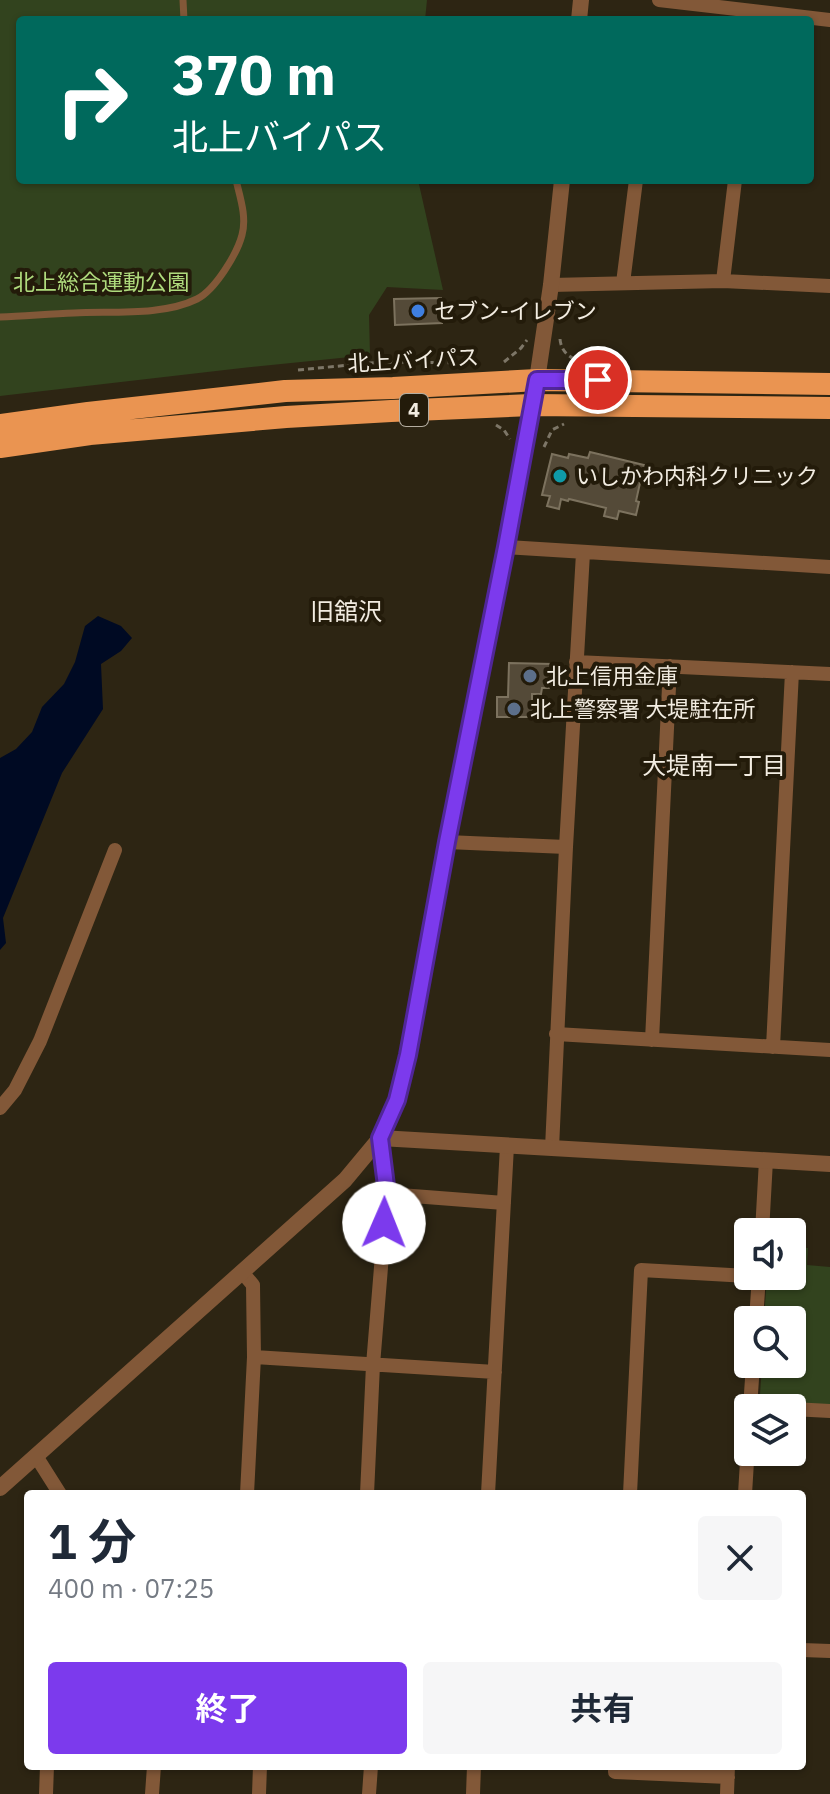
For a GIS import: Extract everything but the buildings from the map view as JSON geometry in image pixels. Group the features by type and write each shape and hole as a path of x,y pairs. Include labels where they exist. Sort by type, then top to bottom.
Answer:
{"highway":[{"name":"北上バイパス","path":"0,425 285,391 537,380 830,384"},
{"name":"4","path":"0,447 90,434 286,417 531,405 830,408"}],"street":[{"path":"659,0 693,2 754,16"},
{"path":"0,1488 345,1180 380,1138 397,1100 537,380 562,184"},
{"path":"623,283 635,184"},
{"path":"723,281 735,184"},
{"path":"551,285 723,281 830,286"},
{"path":"506,547 830,567"},
{"path":"552,1148 583,553"},
{"path":"576,662 830,674"},
{"path":"652,1040 670,666"},
{"path":"773,1047 792,672"},
{"path":"447,842 566,847"},
{"path":"0,1108 15,1090 40,1041 115,850"},
{"path":"556,1034 830,1050"},
{"path":"380,1138 830,1164"},
{"path":"367,1490 373,1365 387,1194 380,1138"},
{"path":"488,1490 507,1146"},
{"path":"763,1218 766,1160"},
{"path":"387,1194 504,1203"},
{"path":"630,1490 641,1270 734,1275"},
{"path":"242,1272 253,1285 254,1357 247,1490"},
{"path":"254,1357 495,1372"},
{"path":"806,1410 830,1411"},
{"path":"36,1456 57,1490"},
{"path":"745,1490 747,1466"},
{"path":"806,1650 830,1651"},
{"path":"46,1794 47,1770"},
{"path":"152,1794 154,1770"},
{"path":"259,1794 260,1770"},
{"path":"369,1794 371,1770"},
{"path":"473,1794 474,1770"},
{"path":"615,1770 728,1772 727,1794"}],"lane":[{"path":"0,317 145,310 174,307 198,299 214,285 242,234 243,207 237,184"}],"path":[{"path":"559,335 566,354 578,361 593,361"}],"green space":[{"name":"北上総合運動公園","path":"0,0 427,0 425,16 16,16 16,184 419,184 443,290 387,287 369,315 370,355 0,396"},
{"path":"806,1248 807,1265 830,1267 830,1406 806,1404 806,1394 760,1394 761,1378 806,1378 806,1306 765,1306 766,1290 806,1290"}],"water":[{"path":"98,616 121,626 132,638 121,651 101,664 103,709 62,773 3,918 6,943 0,950 0,758 16,749 32,732 42,707 64,684 75,662 85,626"}],"place":[{"name":"セブン-イレブン","path":"418,311"},
{"name":"いしかわ内科クリニック","path":"560,476"},
{"name":"北上信用金庫","path":"530,676"},
{"name":"北上警察署 大堤駐在所","path":"514,709"}],"district":[{"name":"旧舘沢","path":"346,612"},
{"name":"大堤南一丁目","path":"714,766"}],"route":[{"path":"384,1223 387,1194 380,1138 397,1100 408,1055 537,380 598,380"}]}
